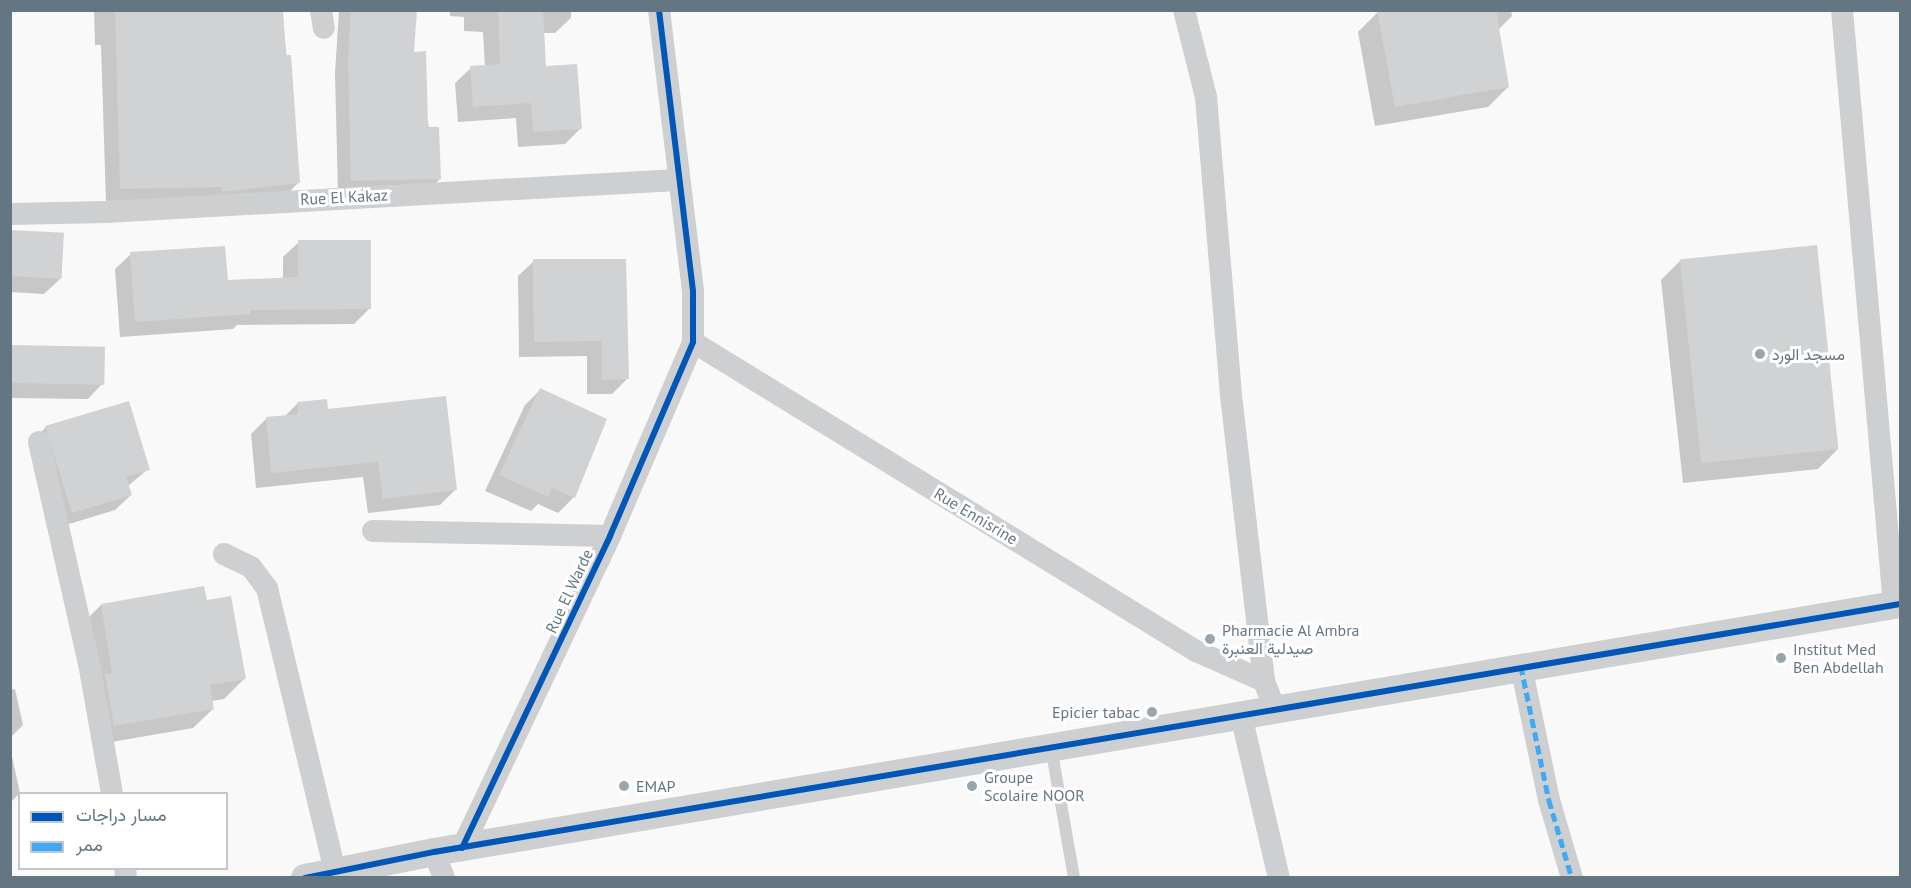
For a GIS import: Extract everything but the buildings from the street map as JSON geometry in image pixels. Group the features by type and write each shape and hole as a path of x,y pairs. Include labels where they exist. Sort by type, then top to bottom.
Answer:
{"street":[{"path":"659,10 677,180 693,291 693,342"},
{"path":"1184,10 1206,97 1232,404 1264,681 1275,710"},
{"path":"305,878 335,872 439,865 462,848 1521,666 1897,604 1842,10"},
{"name":"Rue El Kakaz","path":"10,214 106,212 677,180"},
{"name":"Rue Ennisrine","path":"693,342 1196,651 1264,681"},
{"name":"Rue El Warde","path":"462,848 610,536 693,342"},
{"path":"39,442 89,663 112,792"},
{"path":"373,531 610,536"},
{"path":"224,554 251,567 267,588 335,872"},
{"path":"1521,666 1549,800 1572,878"},
{"path":"1241,715 1279,878"}],"lane":[{"path":"1051,747 1074,878"}],"marked path":[{"path":"1521,666 1549,800 1572,878"}],"cycle path":[{"path":"462,848 610,536 693,342 693,291 659,10"},
{"path":"305,878 434,852 1900,604"}],"place":[{"name":"مسجد الورد","path":"1760,354"},
{"name":"Pharmacie Al Ambra صيدلية العنبرة","path":"1210,639"},
{"name":"Institut Med Ben Abdellah","path":"1781,658"},
{"name":"Epicier tabac","path":"1152,712"},
{"name":"EMAP","path":"624,786"},
{"name":"Groupe Scolaire NOOR","path":"972,786"}]}
